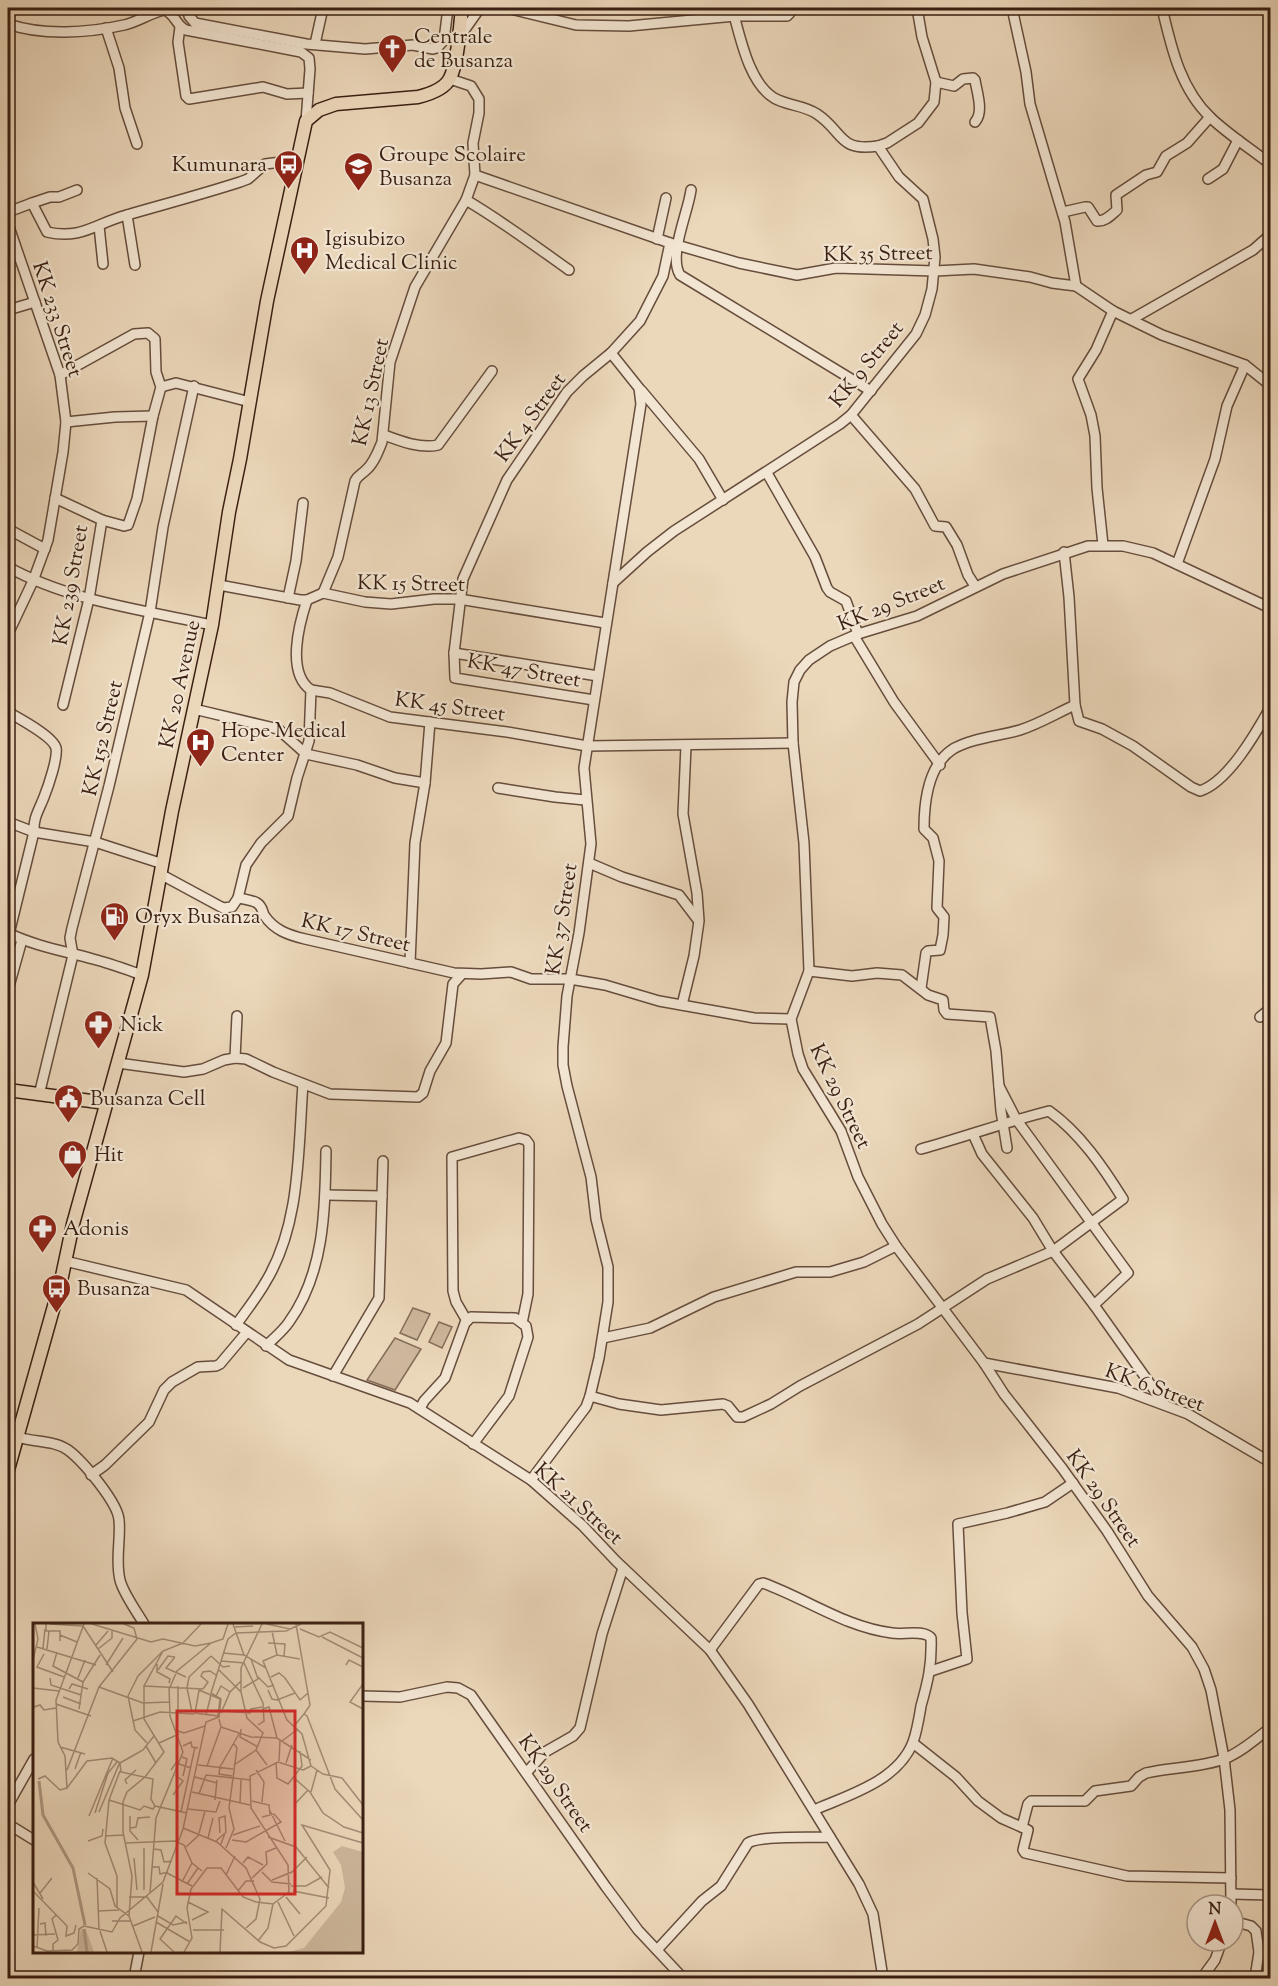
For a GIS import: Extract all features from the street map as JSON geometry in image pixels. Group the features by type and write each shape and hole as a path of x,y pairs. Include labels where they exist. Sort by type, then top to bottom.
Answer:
{"main road":[{"path":"306,121 319,110 336,104 430,94 450,80 462,8"},
{"name":"KK 20 Avenue","path":"8,1470 12,1435 65,1262 73,1224 142,975 212,625 229,512 267,300 306,121"},
{"path":"8,1090 106,1103"}],"street":[{"path":"11,8 8,24 24,29 69,32 127,25 157,10 168,11 180,27 186,30 300,52 309,58 306,121"},
{"path":"188,8 189,16 195,23 284,41 365,49 413,45 433,50 444,40 448,8"},
{"path":"315,44 323,8"},
{"path":"457,41 480,8"},
{"path":"507,8 576,25 652,25 664,21 733,12 787,16 790,8"},
{"path":"733,12 750,69 769,93 775,98 802,106 819,115 850,145 862,148 887,143 918,123 934,102 936,82 922,37 917,8"},
{"path":"1012,8 1026,72 1030,104 1063,212 1076,286"},
{"path":"1162,8 1172,51 1191,94 1210,117 1269,163"},
{"path":"180,27 178,42 186,96 189,99 201,99 263,87 287,94 308,93"},
{"path":"106,28 119,68 125,108 137,144"},
{"path":"936,82 954,86 963,79 973,78 975,80 980,115 975,122"},
{"name":"KK 13 Street","path":"323,593 338,557 355,481 378,453 384,435 390,362 416,287 466,200 475,175 473,143 479,113 479,99 471,86 450,80"},
{"path":"1063,212 1088,207 1097,221 1109,216 1117,210 1116,195 1146,175 1162,168 1166,156 1187,144 1210,117"},
{"path":"1208,179 1223,169 1238,140"},
{"name":"KK 9 Street","path":"613,584 647,552 674,531 851,415 916,334 930,300 934,271 933,239 923,199 899,177 878,146"},
{"path":"1269,163 1270,151"},
{"path":"32,203 47,232 70,234 90,231 127,215 248,179 265,164 298,160"},
{"name":"KK 35 Street","path":"475,175 657,239 739,263 797,275 836,268 934,271 974,269 1076,286 1113,311 1162,335 1245,365 1270,385"},
{"path":"8,212 77,190"},
{"name":"KK 4 Street","path":"459,599 466,568 497,499 514,468 567,392 611,353 640,321 663,276 689,205 691,190"},
{"path":"657,239 666,198"},
{"path":"466,200 492,215 569,270"},
{"path":"127,215 135,265"},
{"name":"KK 233 Street","path":"8,224 11,248 35,302 60,375 66,422 63,452 45,549 8,634"},
{"path":"99,226 103,264"},
{"path":"1132,319 1244,255 1270,235"},
{"path":"674,244 677,269 684,278 871,391"},
{"path":"8,310 35,302"},
{"path":"1103,545 1097,488 1095,436 1091,416 1078,381 1096,350 1113,311"},
{"path":"60,375 134,334 147,333 155,339 156,372 161,387 130,523 124,526 102,520"},
{"path":"611,353 699,459 723,501"},
{"path":"1177,564 1215,459 1227,406 1245,365"},
{"path":"384,435 405,442 438,445 492,371"},
{"path":"161,387 176,383 250,402"},
{"name":"KK 152 Street","path":"39,1095 73,955 70,938 72,928 150,612 163,528 194,387"},
{"name":"KK 37 Street","path":"531,1480 581,1415 590,1396 603,1338 608,1302 610,1275 596,1219 591,1177 563,1065 570,979 591,844 583,776 605,623 641,404 639,388"},
{"path":"851,415 915,489 935,526 946,527 957,545 968,575 975,586"},
{"path":"66,422 153,416"},
{"path":"767,472 815,557 827,588 846,601 856,635 894,702 939,765"},
{"name":"KK 239 Street","path":"55,498 102,520 89,598 63,705"},
{"path":"288,598 296,561 303,503"},
{"path":"8,529 45,549"},
{"name":"KK 29 Street","path":"1232,1893 1230,1810 1224,1758 1211,1690 1192,1647 1148,1596 1073,1483 1004,1394 984,1363 896,1246 858,1177 836,1120 803,1069 791,1019 809,971 802,819 793,743 792,692 800,670 820,651 856,635 917,616 1003,574 1064,552 1103,545 1139,549 1177,564 1270,608"},
{"path":"1064,552 1075,705 1079,721 1118,737 1200,791 1224,776 1270,708"},
{"path":"8,567 33,581 89,598 212,625"},
{"path":"219,585 307,600 323,593"},
{"name":"KK 15 Street","path":"323,593 341,598 391,604 434,599 459,599 605,623"},
{"name":"KK 47 Street","path":"459,599 454,653 454,674 458,679 594,700"},
{"path":"8,822 34,832 95,842 162,869 223,908 232,907 238,898 246,865 261,843 288,816 297,778 306,754 310,733 311,690 304,685 298,668 298,634 307,600"},
{"path":"454,653 598,676"},
{"name":"KK 45 Street","path":"311,690 330,693 382,715 538,736 587,746 793,743"},
{"path":"921,988 926,953 941,949 943,935 944,917 937,908 939,861 933,838 924,829 927,791 939,765 954,749 1023,729 1075,705"},
{"path":"194,709 278,729 306,754 424,783"},
{"path":"8,712 30,725 56,747 48,785 34,818 34,832 8,934 73,955 93,958 142,975"},
{"path":"410,963 416,843 430,722"},
{"path":"1261,724 1270,731"},
{"path":"682,1005 694,956 699,921 683,814 686,746"},
{"path":"498,788 585,800"},
{"path":"589,863 622,877 679,895 699,921"},
{"name":"KK 17 Street","path":"238,898 260,904 265,916 279,930 288,935 410,963 462,974 511,972 531,979 570,979 659,1001 754,1018 791,1019"},
{"path":"8,990 22,940"},
{"path":"809,971 852,976 877,973 906,977 928,995 943,1000 947,1014 990,1017 1007,1148"},
{"path":"118,1063 184,1072 203,1069 224,1060 246,1059 330,1094 420,1097 430,1071 446,1043 453,984 462,974"},
{"path":"1260,1017 1270,1009"},
{"path":"235,1058 237,1016"},
{"path":"236,1324 266,1282 274,1266 291,1213 303,1084"},
{"path":"999,1086 1016,1119 1128,1273 1094,1305"},
{"path":"590,1396 619,1404 661,1410 723,1404 740,1418 771,1404 800,1386 918,1324 987,1279 1053,1251 1123,1200 1105,1169 1065,1122 1049,1111 1002,1123 921,1149"},
{"path":"973,1134 982,1154 1033,1218 1053,1251 1165,1406"},
{"path":"467,1321 456,1302 453,1291 452,1157 519,1138 530,1144 528,1284 522,1323"},
{"path":"266,1346 289,1323 305,1295 317,1259 325,1213 326,1151"},
{"path":"333,1376 379,1298 382,1161"},
{"path":"325,1196 382,1196"},
{"path":"603,1338 650,1328 703,1300 782,1275 796,1272 830,1272 864,1262 896,1246"},
{"name":"KK 21 Street","path":"65,1262 186,1290 289,1360 398,1398 420,1409 531,1480 582,1525 623,1568 710,1650 748,1704 830,1838 851,1868 873,1914 884,1978"},
{"path":"420,1409 424,1401 446,1378 467,1321 471,1317 515,1318 526,1326 528,1337 509,1396 473,1444"},
{"path":"91,1475 105,1465 149,1422 164,1390 172,1382 198,1367 220,1364 247,1332"},
{"name":"KK 6 Street","path":"984,1363 1118,1388 1188,1414 1270,1462"},
{"path":"12,1435 63,1447 74,1455 118,1513 120,1580 143,1623"},
{"path":"931,1671 967,1659 962,1613 958,1524 1045,1502 1073,1483"},
{"path":"527,1772 546,1752 573,1736 580,1728 602,1634 623,1568"},
{"path":"710,1650 759,1584 763,1583 854,1625 903,1635 928,1634 932,1638 931,1671 913,1743 900,1764 890,1773 851,1795 814,1810"},
{"name":"KK 29 Street","path":"363,1696 400,1697 447,1687 458,1688 471,1695 638,1930 683,1978"},
{"path":"1022,1827 1028,1804 1031,1801 1085,1801 1095,1791 1131,1786 1139,1776 1146,1773 1224,1758 1247,1746 1270,1728"},
{"path":"913,1743 956,1777 978,1801 1001,1818 1028,1830 1023,1850 1029,1854 1127,1876 1231,1878"},
{"path":"8,1805 33,1761"},
{"path":"8,1824 33,1839"},
{"path":"657,1950 702,1901 721,1886 752,1840 830,1838"},
{"path":"1245,1894 1270,1895"},
{"path":"1245,1924 1256,1931 1259,1952 1255,1978"},
{"path":"1259,1952 1270,1958"},
{"path":"134,1978 139,1953"},
{"path":"1202,1978 1218,1953"}],"shaded area":[{"path":"413,1308 430,1314 417,1340 400,1333"},
{"path":"439,1322 452,1327 442,1348 429,1342"},
{"path":"395,1338 421,1349 395,1390 367,1380"}],"place":[{"name":"Centrale de Busanza","path":"393,74"},
{"name":"Kumunara","path":"288,190"},
{"name":"Groupe Scolaire Busanza","path":"358,192"},
{"name":"Igisubizo Medical Clinic","path":"304,276"},
{"name":"Hope Medical Center","path":"200,768"},
{"name":"Oryx Busanza","path":"114,942"},
{"name":"Nick","path":"99,1050"},
{"name":"Busanza Cell","path":"69,1124"},
{"name":"Hit","path":"73,1180"},
{"name":"Adonis","path":"42,1254"},
{"name":"Busanza","path":"56,1314"}]}
